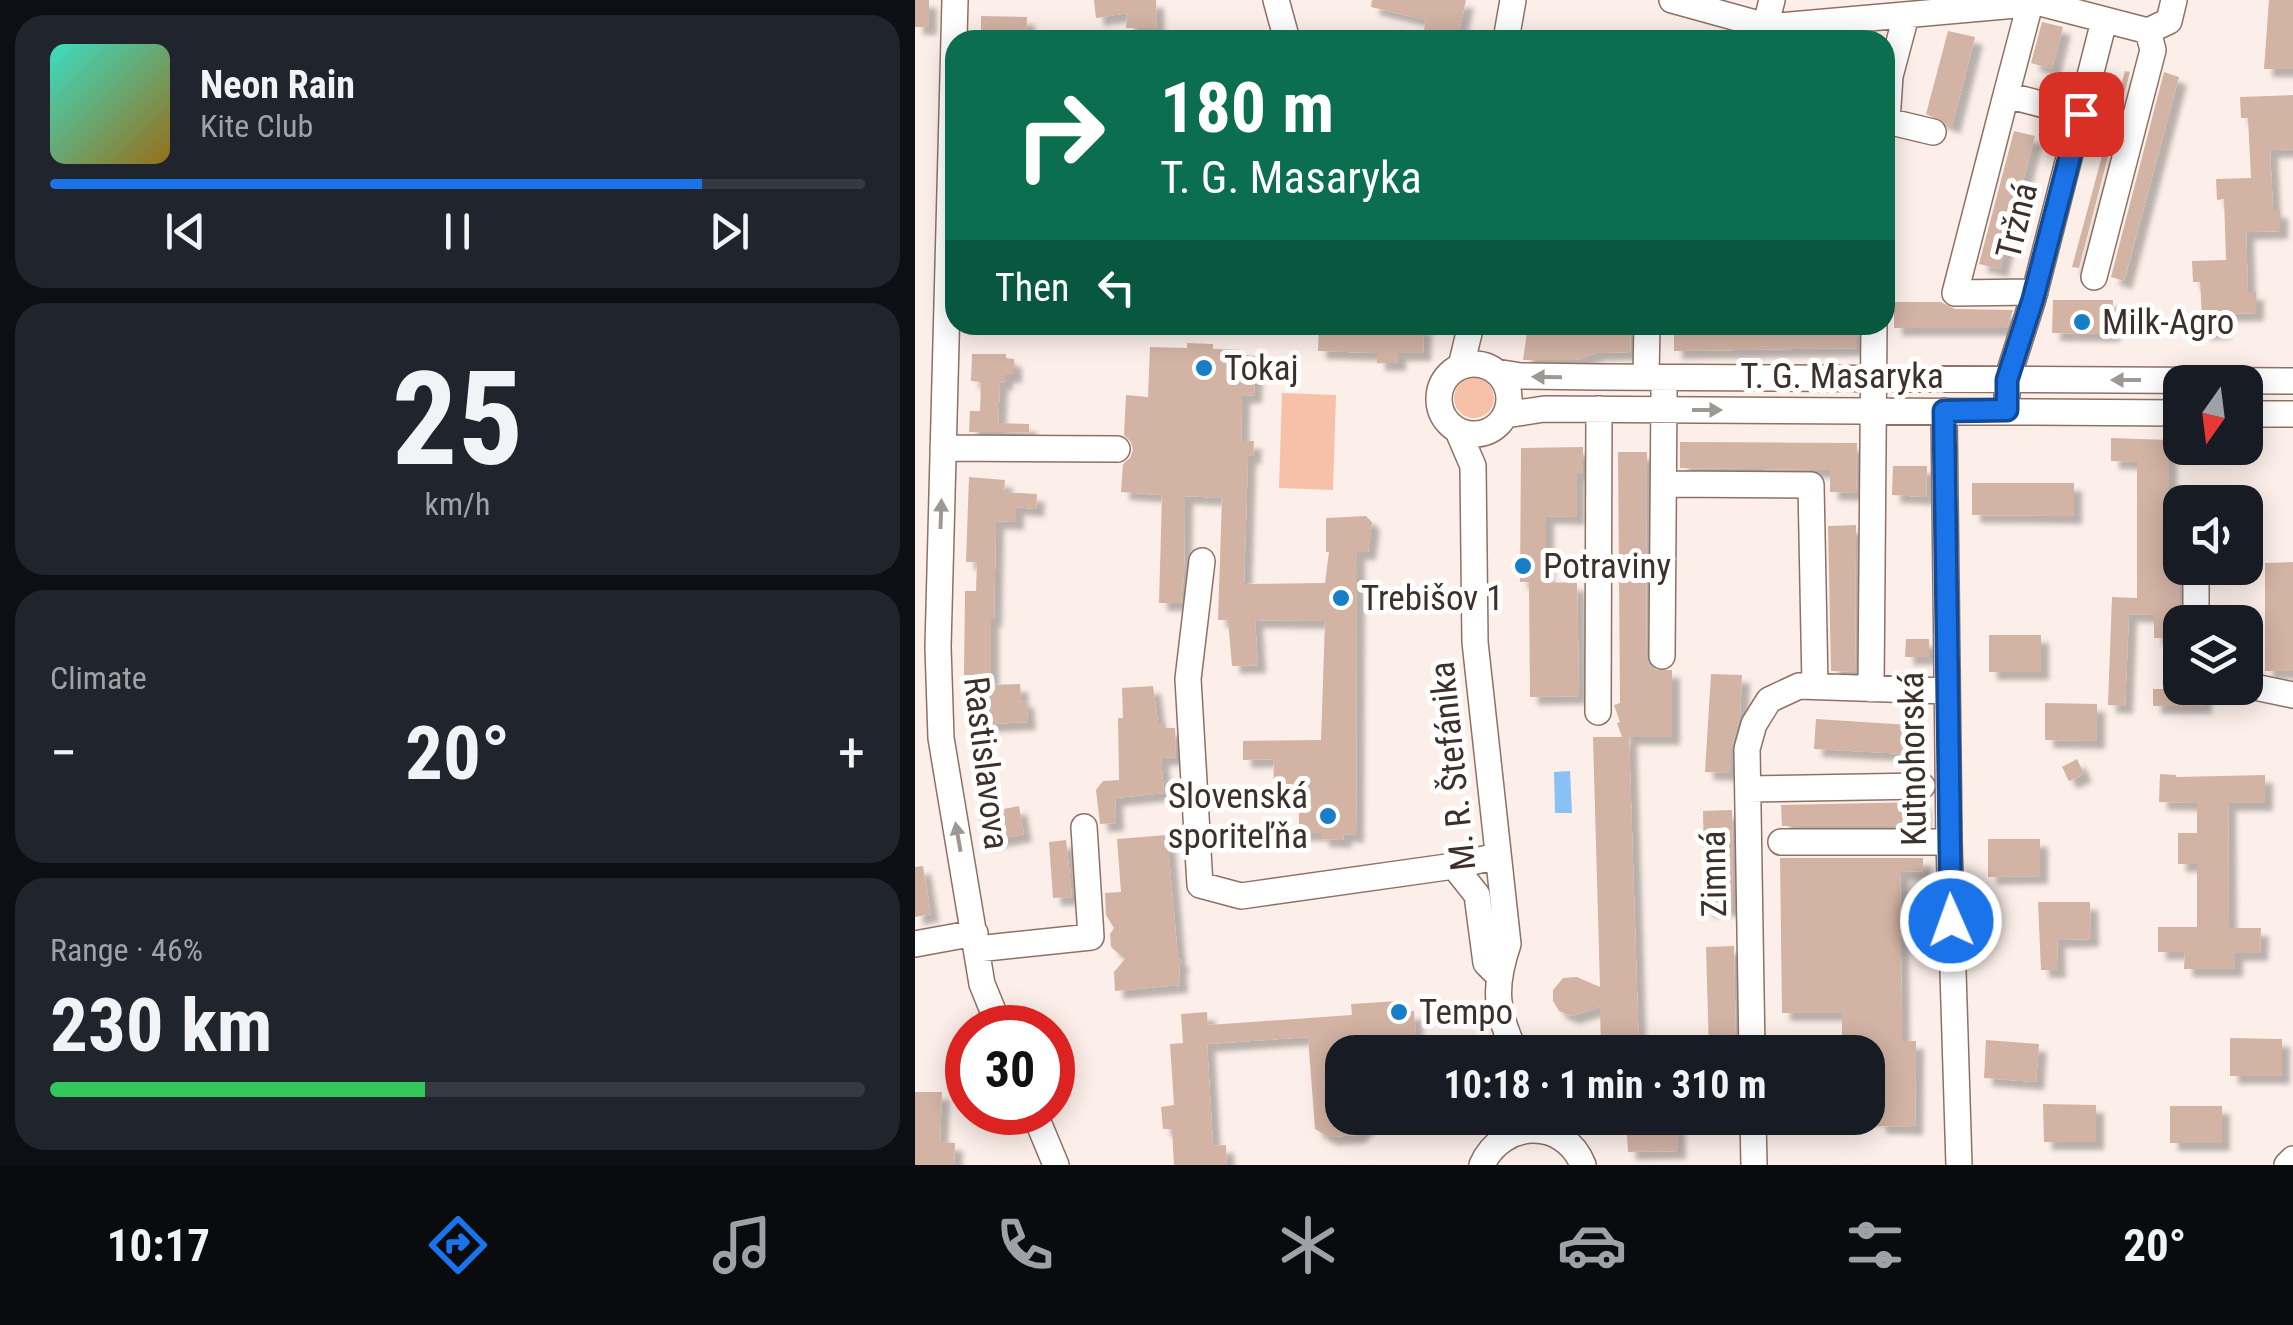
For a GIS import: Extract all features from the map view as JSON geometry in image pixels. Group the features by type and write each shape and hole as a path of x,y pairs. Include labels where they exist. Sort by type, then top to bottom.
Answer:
{"street":[{"name":"Rastislavova","path":"954,30 955,0"},
{"path":"1276,0 1284,30"},
{"path":"1507,30 1513,0"},
{"path":"1672,0 1756,30"},
{"path":"1765,30 1772,0"},
{"path":"1789,30 2039,3 2148,31 2169,21 2174,0"},
{"path":"2030,4 1955,293 2035,292"},
{"path":"1895,60 1906,16"},
{"name":"Tržná","path":"2007,410 2007,380 2035,292 2104,20"},
{"path":"2094,276 2153,50 2148,31"},
{"path":"2006,96 2081,114"},
{"path":"1895,124 1933,132"},
{"name":"Rastislavova","path":"946,335 938,647 941,738 982,984 991,1005"},
{"path":"1473,335 1481,368 1508,392 1497,423 1470,434 1445,420 1438,398 1447,375 1481,368"},
{"path":"1649,335 1665,410 1662,656"},
{"path":"1871,689 1874,335"},
{"name":"T. G. Masaryka","path":"1481,368 1521,376 2293,381"},
{"path":"1598,712 1599,409"},
{"name":"T. G. Masaryka","path":"1497,423 1533,410 2163,412"},
{"name":"Kutnohorská","path":"1944,411 1949,842 1959,1165"},
{"path":"2263,414 2293,414"},
{"name":"M. R. Štefánika","path":"1473,466 1497,423"},
{"name":"M. R. Štefánika","path":"1458,430 1473,466 1475,642 1507,944 1497,975 1499,1018 1507,1035"},
{"path":"943,448 1117,449"},
{"path":"1664,484 1811,485 1815,686 1947,691"},
{"path":"1202,560 1188,680 1200,885 1241,896 1454,866 1497,856"},
{"name":"Zimná","path":"1752,1035 1747,750 1755,724 1769,700 1799,686 1815,686"},
{"path":"2263,689 2293,695"},
{"path":"1748,790 1921,786"},
{"path":"915,944 1091,936 1084,827"},
{"path":"1781,842 1949,842"},
{"path":"1497,856 1483,873 1477,895 1486,963 1497,975"},
{"path":"1454,866 1477,895"},
{"path":"1044,1135 1056,1165"},
{"path":"1482,1163 1501,1135"},
{"path":"1557,1135 1575,1150 1583,1165"},
{"path":"1753,1135 1754,1165"}],"shaded area":[{"path":"1474,378 1488,384 1494,398 1488,412 1474,418 1460,412 1454,398 1460,384"},
{"path":"1282,393 1336,395 1333,490 1279,488"}],"water":[{"path":"1570,771 1572,813 1555,813 1554,772"}],"building":[{"path":"915,0 929,0 929,27 915,27"},
{"path":"1094,0 1156,0 1157,28 1126,28 1127,13 1096,18"},
{"path":"1372,0 1466,0 1459,30 1424,30 1426,20 1371,7"},
{"path":"2269,0 2293,0 2293,69 2264,69"},
{"path":"981,16 1027,17 1026,30 981,30"},
{"path":"2042,22 2063,27 2052,69 2031,63"},
{"path":"1948,31 1975,37 1952,126 1926,114"},
{"path":"2125,71 2130,72 2079,268 2072,267"},
{"path":"2164,72 2179,77 2124,281 2111,277"},
{"path":"2293,95 2293,149 2270,150 2273,210 2280,210 2280,231 2246,232 2248,292 2256,292 2256,313 2222,314 2223,331 2203,332 2200,282 2193,282 2192,261 2226,260 2224,199 2217,200 2216,179 2251,178 2248,118 2241,118 2240,97"},
{"path":"2014,131 2035,136 2000,269 1979,264"},
{"path":"2053,300 2113,300 2112,334 2052,333"},
{"path":"1895,302 1941,302 1955,309 2013,310 2007,328 1895,328"},
{"path":"1319,335 1424,335 1423,353 1398,353 1398,363 1377,363 1377,353 1318,351"},
{"path":"1527,335 1631,335 1630,352 1597,353 1576,360 1523,360"},
{"path":"1674,335 1857,335 1857,348 1674,351"},
{"path":"1187,343 1213,344 1213,349 1243,350 1243,355 1256,356 1254,395 1242,396 1241,441 1254,441 1253,456 1248,456 1244,584 1325,583 1329,552 1326,518 1366,516 1372,522 1368,552 1357,552 1356,835 1344,834 1343,840 1321,839 1321,833 1299,833 1299,798 1273,798 1274,759 1243,760 1243,741 1321,740 1325,621 1255,620 1258,665 1232,666 1228,620 1218,620 1222,498 1185,496 1181,603 1159,603 1162,495 1121,492 1123,464 1133,450 1124,435 1126,395 1148,397 1150,347 1187,348"},
{"path":"972,354 1006,354 1006,358 1014,359 1014,375 1005,375 1005,383 1000,382 998,423 1029,424 1029,432 969,432 970,411 980,411 981,382 971,381"},
{"path":"2111,438 2163,440 2163,465 2169,465 2169,485 2163,485 2163,585 2180,585 2180,605 2163,605 2163,638 2154,638 2154,615 2129,614 2125,706 2108,705 2112,597 2137,598 2137,462 2111,461"},
{"path":"1680,442 1857,443 1856,493 1830,492 1830,470 1680,468"},
{"path":"1583,447 1583,473 1577,473 1577,517 1546,516 1546,582 1577,583 1579,696 1530,697 1529,582 1520,582 1521,448"},
{"path":"1618,452 1647,452 1646,656 1651,670 1672,670 1672,737 1622,737 1617,723 1620,722 1614,705 1620,703"},
{"path":"1893,466 1927,466 1926,497 1892,495"},
{"path":"969,477 1005,480 1004,492 1037,494 1036,509 1016,507 1016,522 996,521 991,619 991,685 1020,684 1028,722 970,725 973,675 964,675 965,591 976,591 977,562 966,562"},
{"path":"1972,483 2074,483 2074,516 1972,515"},
{"path":"1856,525 1855,672 1831,671 1828,526"},
{"path":"2293,562 2293,671 2265,671 2265,563"},
{"path":"1989,635 2041,635 2041,672 1989,672"},
{"path":"1906,639 1929,639 1929,657 1905,657"},
{"path":"1711,674 1742,675 1731,773 1705,772"},
{"path":"1153,686 1158,723 1175,728 1176,757 1161,758 1164,793 1115,798 1116,823 1100,824 1096,790 1103,781 1119,780 1118,718 1123,718 1122,688"},
{"path":"2153,689 2163,689 2163,705 2204,705 2204,706 2153,706"},
{"path":"2045,703 2097,704 2097,741 2045,740"},
{"path":"1816,719 1910,725 1908,754 1814,749"},
{"path":"1593,737 1629,737 1638,1035 1601,1035 1600,1007 1571,1016 1559,1011 1553,1001 1553,990 1563,978 1577,977 1600,987"},
{"path":"2077,759 2084,774 2069,781 2062,767"},
{"path":"2160,774 2265,775 2265,803 2228,803 2229,928 2261,928 2260,953 2235,953 2235,969 2184,969 2185,952 2158,952 2158,927 2197,927 2197,864 2178,864 2178,833 2197,833 2197,803 2159,802"},
{"path":"1923,802 1923,826 1782,826 1781,805"},
{"path":"1019,806 1024,834 983,842 978,814"},
{"path":"1732,810 1733,908 1705,909 1703,811"},
{"path":"1167,835 1178,958 1182,962 1180,985 1115,991 1114,972 1125,959 1111,947 1110,934 1114,928 1106,915 1105,893 1121,892 1117,839"},
{"path":"1988,839 2040,839 2040,876 1988,877"},
{"path":"1066,840 1072,897 1053,898 1049,842"},
{"path":"1780,858 1923,858 1923,871 1900,872 1902,1041 1916,1041 1915,1127 1885,1126 1885,1035 1842,1035 1842,1013 1782,1013"},
{"path":"923,866 931,914 915,917 915,867"},
{"path":"2038,902 2090,902 2091,939 2057,940 2058,970 2041,970"},
{"path":"1734,946 1736,1035 1709,1035 1706,947"},
{"path":"1399,1001 1400,1013 1414,1011 1416,1035 1325,1035 1325,1135 1315,1129 1308,1037 1207,1044 1213,1146 1226,1145 1227,1165 1174,1165 1172,1129 1163,1129 1161,1107 1174,1105 1170,1044 1183,1043 1181,1014 1207,1012 1208,1025 1352,1015 1351,1004"},
{"path":"2230,1038 2282,1039 2282,1076 2230,1076"},
{"path":"1986,1040 2039,1044 2036,1082 1984,1078"},
{"path":"915,1092 942,1092 940,1142 955,1143 954,1165 915,1165"},
{"path":"2043,1104 2096,1105 2096,1142 2044,1142"},
{"path":"2170,1106 2222,1106 2222,1143 2170,1143"},
{"path":"1627,1135 1678,1135 1678,1151 1628,1152"}],"place":[{"name":"Milk-Agro","path":"2082,322"},
{"name":"Tokaj","path":"1204,368"},
{"name":"Potraviny","path":"1523,566"},
{"name":"Trebišov 1","path":"1341,598"},
{"name":"Slovenská sporiteľňa","path":"1328,816"},
{"name":"Tempo","path":"1399,1012"}],"route":[{"path":"1951,921 1944,411 2007,410 2007,380 2033,299 2081,114"}]}
